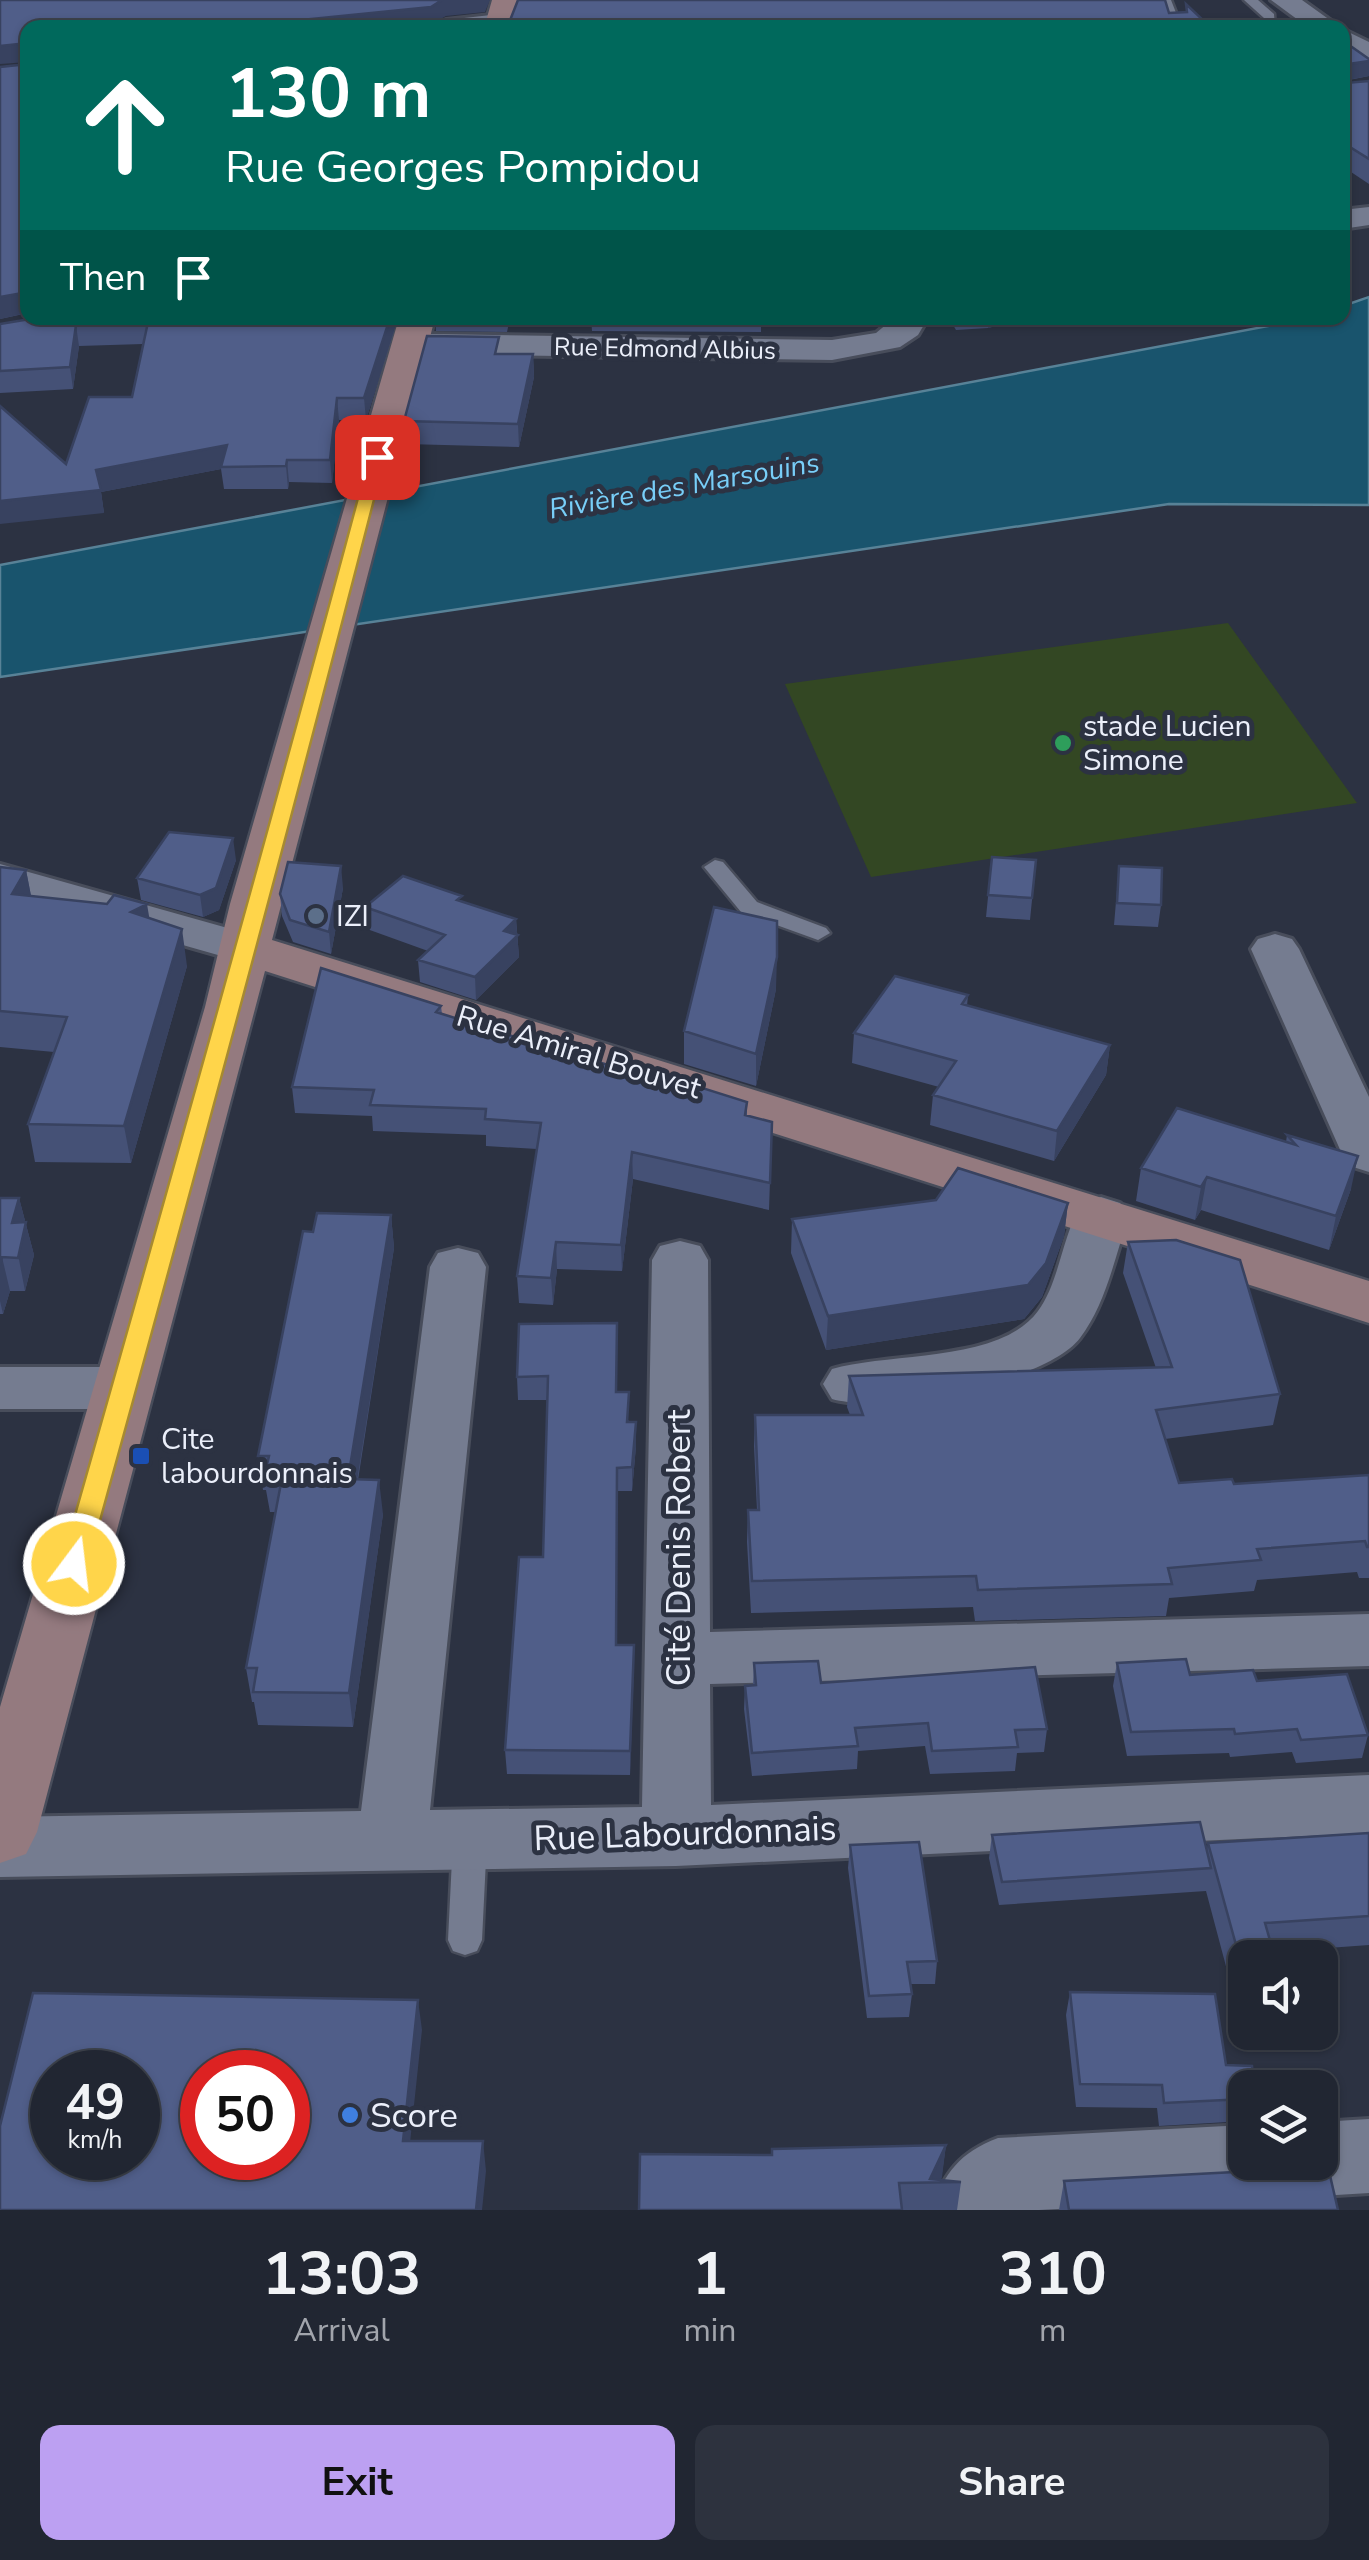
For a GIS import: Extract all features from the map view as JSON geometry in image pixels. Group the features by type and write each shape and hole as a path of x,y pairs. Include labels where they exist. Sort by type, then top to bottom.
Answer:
{"main road":[{"path":"0,1832 246,948 412,331"},
{"name":"Rue Amiral Bouvet","path":"246,948 1369,1302"}],"street":[{"path":"1284,0 1315,20"},
{"path":"475,20 507,11"},
{"name":"Rue Edmond Albius","path":"412,331 832,350 880,343 907,325"},
{"path":"0,878 246,948"},
{"path":"1281,962 1369,1154"},
{"path":"853,1384 1000,1361 1034,1346 1060,1324 1101,1216"},
{"name":"Cité Denis Robert","path":"676,1836 680,1260"},
{"path":"392,1841 458,1267"},
{"path":"0,1388 123,1388"},
{"path":"676,1660 1364,1625"},
{"name":"Rue Labourdonnais","path":"0,1846 676,1836 1369,1804"},
{"path":"1338,2158 1369,2156"},
{"path":"968,2210 978,2193 998,2176 1228,2163"}],"lane":[{"path":"1250,0 1270,20"},
{"path":"1166,2 1173,20"},
{"path":"715,867 749,907 818,932"},
{"path":"465,1940 470,1839"}],"green space":[{"name":"stade Lucien Simone","path":"1228,623 1357,803 871,877 785,684"}],"water":[{"name":"Rivière des Marsouins","path":"1369,297 1369,505 1169,504 0,677 0,565 1274,325 1350,325 1350,304"}],"building":[{"path":"0,0 442,0 431,7 302,20 20,20 20,44 0,46"},
{"path":"518,0 1165,0 1169,13 1187,12 1186,4 1203,20 510,20"},
{"path":"1350,46 1369,59 1350,64"},
{"path":"20,65 20,293 0,297 0,67"},
{"path":"1369,81 1369,159 1350,147 1350,83"},
{"path":"20,321 20,325 76,325 70,367 0,371 0,324"},
{"path":"147,325 388,325 364,398 337,398 330,460 287,460 286,466 221,467 227,445 96,470 101,490 0,501 0,406 66,464 89,397 132,397"},
{"path":"427,336 499,337 495,354 533,354 518,424 404,421"},
{"path":"169,832 233,838 216,888 200,895 137,878"},
{"path":"992,857 1036,860 1032,898 988,895"},
{"path":"288,862 341,866 329,932 290,920 280,894"},
{"path":"1119,866 1162,868 1161,905 1117,903"},
{"path":"0,867 26,870 12,894 107,904 114,895 147,904 131,912 182,929 124,1126 28,1124 67,1017 0,1011"},
{"path":"403,876 462,896 457,900 516,919 504,931 518,935 475,977 418,960 445,935 365,907"},
{"path":"714,907 777,921 777,957 756,1054 684,1031"},
{"path":"321,968 441,1006 436,1012 550,1048 747,1102 745,1115 772,1122 770,1183 632,1152 621,1245 556,1242 551,1278 517,1276 541,1123 485,1119 486,1109 370,1105 374,1090 292,1087"},
{"path":"895,976 968,995 962,1004 1110,1045 1057,1131 933,1095 956,1061 854,1033"},
{"path":"1177,1108 1296,1145 1287,1135 1358,1156 1336,1216 1207,1177 1201,1187 1141,1168"},
{"path":"958,1168 1068,1203 1046,1263 1028,1285 828,1316 792,1219 936,1200"},
{"path":"0,1198 19,1198 12,1223 26,1222 18,1258 2,1257 0,1265"},
{"path":"317,1213 391,1215 348,1479 379,1480 349,1693 253,1692 257,1668 246,1668 282,1478 264,1478 269,1456 258,1456 303,1231 313,1232"},
{"path":"1176,1240 1240,1260 1280,1394 1156,1410 1179,1483 1232,1479 1234,1484 1369,1475 1369,1547 1365,1541 1257,1549 1261,1560 1168,1568 1172,1584 978,1590 976,1576 752,1581 748,1510 759,1510 755,1415 863,1415 849,1376 1172,1367 1128,1242"},
{"path":"617,1323 616,1392 629,1392 627,1422 636,1422 632,1467 617,1468 616,1645 634,1645 630,1751 505,1750 519,1557 543,1557 548,1376 517,1377 519,1324"},
{"path":"1186,1659 1190,1675 1253,1670 1257,1681 1347,1674 1368,1735 1301,1740 1297,1729 1235,1734 1234,1729 1131,1732 1117,1663"},
{"path":"818,1661 821,1683 1035,1667 1047,1729 1015,1730 1018,1747 932,1751 928,1723 855,1728 858,1746 752,1753 745,1686 756,1685 754,1663"},
{"path":"1200,1822 1211,1868 1002,1882 992,1835"},
{"path":"1369,1833 1369,1916 1265,1923 1270,1940 1235,1940 1208,1843"},
{"path":"919,1842 937,1961 907,1962 912,1994 869,1996 850,1845"},
{"path":"1070,1992 1215,1994 1226,2065 1252,2066 1253,2070 1228,2070 1228,2100 1164,2103 1162,2085 1080,2084"},
{"name":"Score","path":"33,1993 418,2000 403,2141 483,2141 476,2210 0,2210 0,2126"},
{"path":"946,2145 930,2179 961,2182 899,2183 902,2210 639,2210 640,2154 772,2155 772,2149"},
{"path":"1228,2172 1228,2180 1331,2180 1338,2210 1069,2210 1064,2181"}],"place":[{"name":"stade Lucien Simone","path":"1063,743"},
{"name":"IZI","path":"316,916"},
{"name":"Cite labourdonnais","path":"141,1456"},
{"name":"Score","path":"350,2115"}],"route":[{"path":"74,1564 231,1008 255,904 302,745 377,457"}]}
